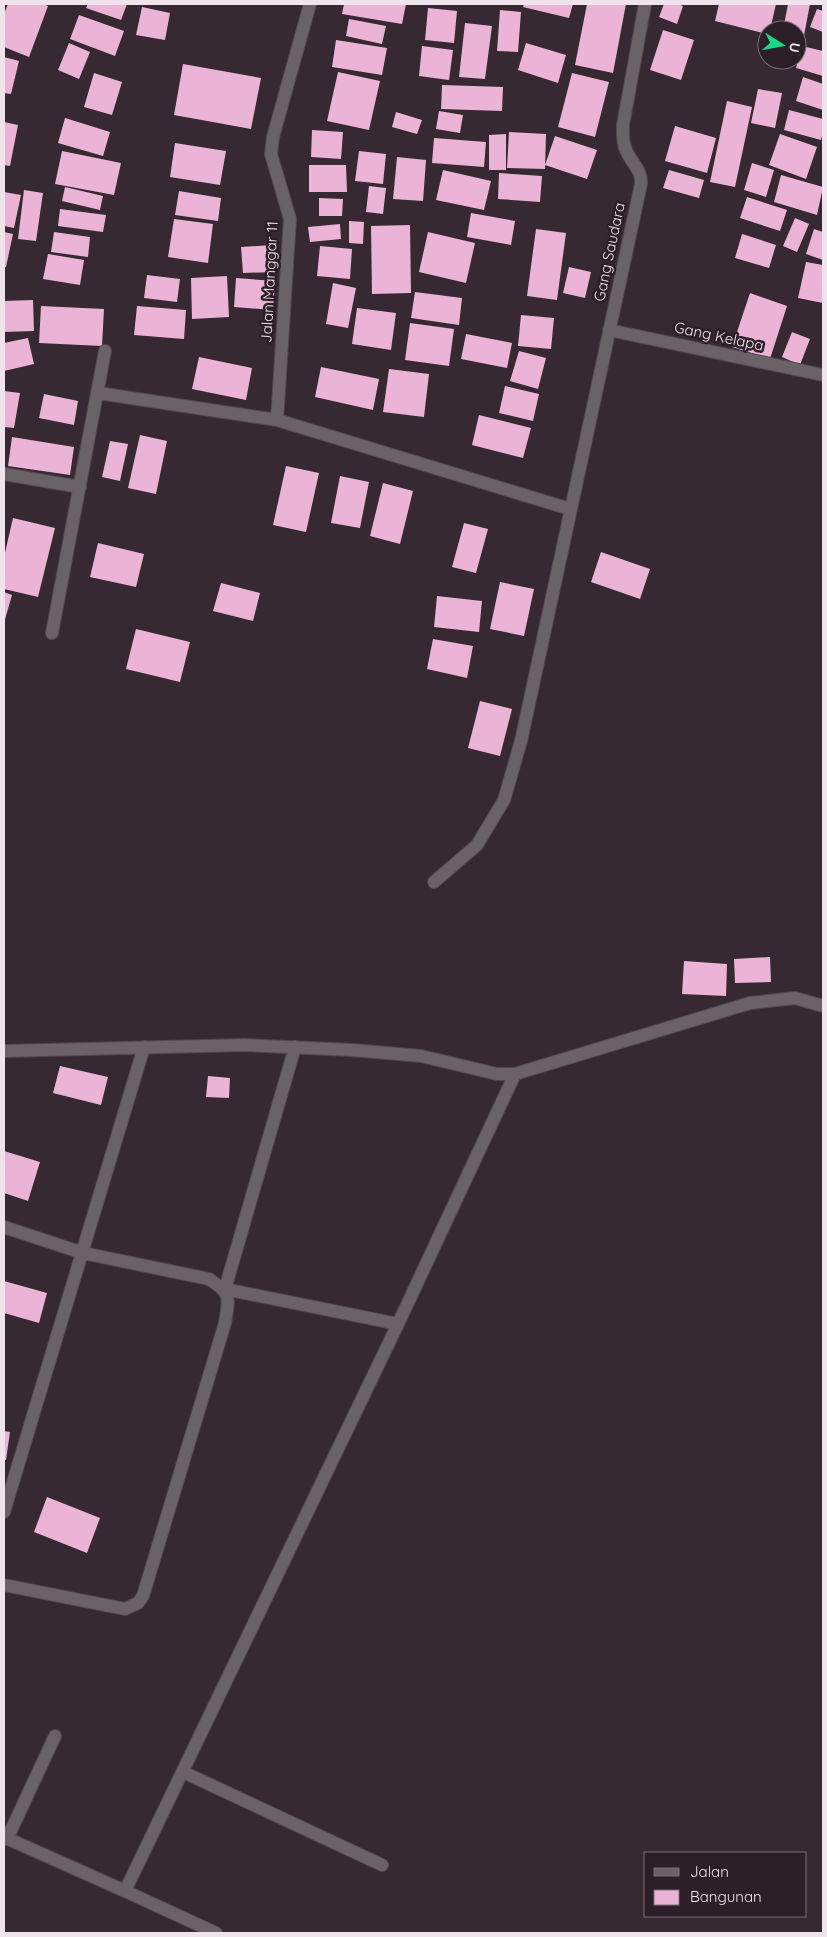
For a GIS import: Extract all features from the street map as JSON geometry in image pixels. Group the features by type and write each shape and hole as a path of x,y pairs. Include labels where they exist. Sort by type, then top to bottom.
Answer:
{"street":[{"name":"Jalan Manggar 11","path":"277,420 290,219 271,154 273,137 310,4"},
{"name":"Gang Saudara","path":"434,882 477,845 504,800 521,741 641,184 639,170 626,150 622,125 645,4"},
{"name":"Gang Kelapa","path":"609,330 823,375"},
{"path":"52,633 105,351"},
{"path":"98,393 277,420 570,509"},
{"path":"4,474 80,487"},
{"path":"4,1051 245,1045 295,1047 421,1056 497,1074 515,1074 750,1003 795,998 823,1006"},
{"path":"4,1512 144,1047"},
{"path":"4,1584 125,1608 138,1603 143,1596 225,1323 228,1301 225,1289 295,1047"},
{"path":"125,1892 398,1324 515,1074"},
{"path":"4,1227 83,1253 209,1279 225,1289 398,1324"},
{"path":"55,1736 6,1838 216,1933"},
{"path":"183,1772 382,1865"}],"building":[{"path":"8,4 43,4 48,6 29,57 4,47 4,14"},
{"path":"88,4 127,4 121,20 86,8"},
{"path":"344,4 406,4 402,24 342,14"},
{"path":"524,4 573,4 569,18 523,7"},
{"path":"587,4 626,4 613,73 575,65"},
{"path":"664,4 683,6 677,24 659,17"},
{"path":"719,4 776,4 772,20 757,20 757,32 715,21"},
{"path":"788,4 810,4 807,20 785,20"},
{"path":"142,7 170,13 165,40 136,35"},
{"path":"428,8 457,11 454,43 425,40"},
{"path":"817,9 823,11 823,32 810,27"},
{"path":"500,10 521,12 518,52 497,51"},
{"path":"79,15 124,31 115,56 70,39"},
{"path":"349,19 386,26 382,44 346,36"},
{"path":"465,23 492,26 485,79 459,77"},
{"path":"663,30 694,40 681,80 650,70"},
{"path":"336,40 387,48 382,75 332,67"},
{"path":"69,43 90,52 79,79 58,70"},
{"path":"526,43 566,55 558,83 518,70"},
{"path":"422,46 453,50 449,80 419,76"},
{"path":"807,47 823,51 823,76 803,70 807,70"},
{"path":"4,57 19,61 11,94 4,93"},
{"path":"183,64 261,78 251,129 174,115"},
{"path":"338,72 380,81 369,130 327,121"},
{"path":"94,73 122,82 112,115 84,107"},
{"path":"572,73 609,82 595,137 558,127"},
{"path":"803,77 823,84 823,110 796,101"},
{"path":"442,85 503,87 502,111 441,109"},
{"path":"758,89 782,93 775,128 751,123"},
{"path":"727,101 752,107 735,187 710,182"},
{"path":"789,110 823,119 821,140 784,130"},
{"path":"439,111 463,115 460,133 436,129"},
{"path":"396,112 422,120 417,134 392,127"},
{"path":"65,118 110,132 103,156 58,143"},
{"path":"4,122 18,125 10,166 4,165"},
{"path":"675,126 716,138 707,173 665,161"},
{"path":"312,130 343,132 341,159 311,157"},
{"path":"509,132 546,134 545,169 507,168"},
{"path":"506,134 506,170 489,170 489,135"},
{"path":"780,134 817,147 806,179 769,165"},
{"path":"555,136 597,150 587,179 545,165"},
{"path":"434,138 486,142 484,167 432,163"},
{"path":"175,143 226,151 220,185 170,177"},
{"path":"62,151 121,163 114,195 55,184"},
{"path":"359,151 386,154 383,184 355,181"},
{"path":"397,157 426,160 423,201 393,199"},
{"path":"752,163 774,170 766,197 744,190"},
{"path":"309,165 346,165 347,192 309,192"},
{"path":"443,170 491,181 484,210 436,200"},
{"path":"669,170 704,180 699,198 663,188"},
{"path":"499,173 542,176 540,202 498,199"},
{"path":"781,175 823,187 817,215 774,202"},
{"path":"369,186 386,188 383,214 366,212"},
{"path":"65,187 103,196 100,210 62,201"},
{"path":"24,190 43,193 36,241 18,239"},
{"path":"179,191 221,198 218,221 175,215"},
{"path":"4,192 21,195 14,228 4,226"},
{"path":"747,197 787,210 780,231 740,218"},
{"path":"319,198 343,199 342,216 319,216"},
{"path":"60,209 106,215 103,232 58,226"},
{"path":"471,213 515,221 511,245 467,237"},
{"path":"795,218 809,224 797,252 783,246"},
{"path":"174,219 213,224 208,263 168,257"},
{"path":"349,221 364,222 363,244 349,243"},
{"path":"340,224 341,239 310,242 308,227"},
{"path":"410,225 411,293 372,294 371,226"},
{"path":"536,229 566,233 557,300 527,296"},
{"path":"814,229 823,232 823,260 806,254"},
{"path":"4,232 13,234 6,267 4,267"},
{"path":"54,232 90,237 88,257 51,252"},
{"path":"428,232 475,243 466,283 419,272"},
{"path":"742,234 776,245 769,268 735,258"},
{"path":"272,245 273,272 243,273 241,247"},
{"path":"320,246 352,249 350,279 317,276"},
{"path":"48,254 84,260 80,285 43,279"},
{"path":"806,262 823,265 823,303 798,298"},
{"path":"569,267 591,272 585,298 563,293"},
{"path":"147,275 180,279 177,302 144,298"},
{"path":"227,276 229,317 192,319 191,278"},
{"path":"236,278 275,281 273,310 234,307"},
{"path":"333,283 356,288 348,328 326,324"},
{"path":"415,292 462,298 459,325 411,318"},
{"path":"750,293 787,306 770,359 732,347"},
{"path":"33,300 34,331 4,332 4,301"},
{"path":"41,306 104,309 102,346 39,343"},
{"path":"137,306 186,310 184,339 134,335"},
{"path":"357,308 396,313 391,350 352,344"},
{"path":"521,315 554,318 551,349 518,346"},
{"path":"410,323 454,329 449,366 405,360"},
{"path":"792,332 810,339 800,365 782,357"},
{"path":"466,334 512,343 507,368 461,359"},
{"path":"28,338 34,364 4,371 4,343"},
{"path":"519,351 546,358 538,389 510,381"},
{"path":"199,357 252,368 246,400 192,389"},
{"path":"321,367 379,379 373,410 315,397"},
{"path":"389,369 429,374 424,417 383,412"},
{"path":"505,386 539,394 533,421 499,413"},
{"path":"4,391 20,393 14,428 4,427"},
{"path":"44,394 78,401 74,425 39,418"},
{"path":"479,415 531,428 523,458 472,445"},
{"path":"140,435 167,441 156,494 128,488"},
{"path":"12,437 74,447 70,475 8,466"},
{"path":"110,441 128,444 120,481 102,477"},
{"path":"286,466 319,473 306,532 273,525"},
{"path":"340,476 369,482 360,528 331,523"},
{"path":"383,483 413,491 400,544 370,536"},
{"path":"13,518 55,528 38,597 4,589 4,557"},
{"path":"464,523 488,529 476,573 452,567"},
{"path":"98,543 144,554 136,587 90,577"},
{"path":"601,552 650,569 640,599 591,582"},
{"path":"500,582 534,589 524,636 490,629"},
{"path":"221,583 260,593 253,621 213,611"},
{"path":"4,592 12,595 4,623"},
{"path":"437,596 482,601 479,632 434,627"},
{"path":"136,629 190,642 180,682 126,669"},
{"path":"433,639 473,646 467,678 427,669"},
{"path":"480,701 512,709 500,756 468,748"},
{"path":"770,957 771,982 735,983 734,959"},
{"path":"684,961 727,964 726,996 682,994"},
{"path":"60,1066 108,1077 101,1105 53,1093"},
{"path":"208,1076 230,1078 229,1098 206,1097"},
{"path":"4,1151 40,1162 28,1201 4,1193"},
{"path":"4,1281 47,1293 39,1323 4,1313"},
{"path":"4,1431 10,1432 6,1460 4,1460"},
{"path":"47,1497 100,1518 87,1553 34,1532"}]}
